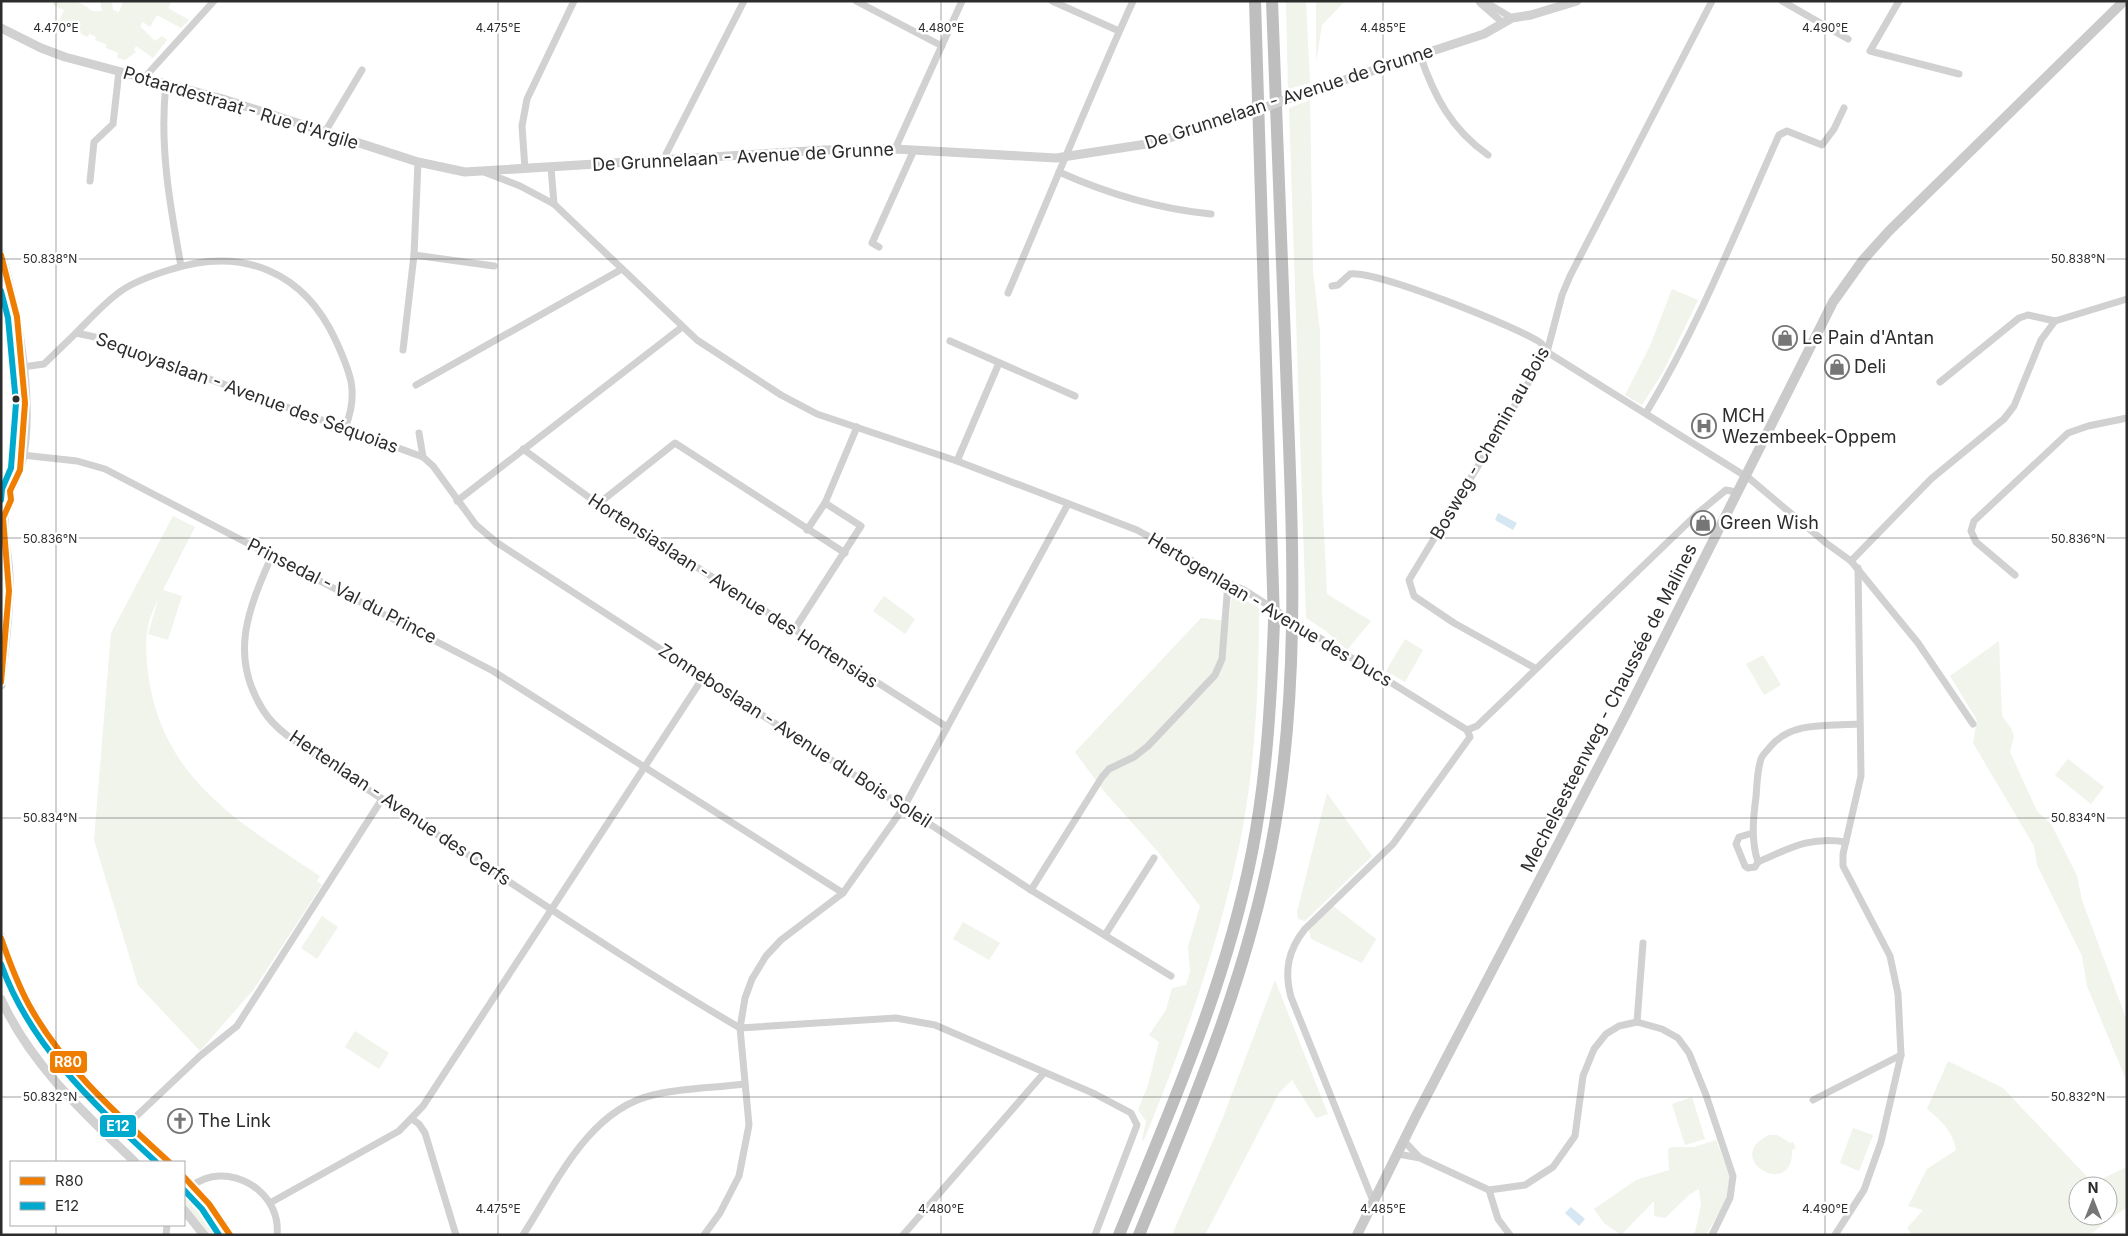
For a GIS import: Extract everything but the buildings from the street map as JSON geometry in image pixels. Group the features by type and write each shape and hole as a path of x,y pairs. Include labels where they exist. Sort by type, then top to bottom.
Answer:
{"highway":[{"path":"1119,1235 1188,1065 1214,990 1252,853 1264,774 1271,700 1274,622 1255,1"},
{"path":"1139,1235 1205,1074 1233,996 1264,879 1283,770 1291,637 1290,467 1272,1"}],"main road":[{"name":"Mechelsesteenweg - Chaussée de Malines","path":"1357,1235 1623,720 1833,302 1858,267 1889,231 2124,1"}],"street":[{"path":"144,78 214,1"},
{"path":"525,169 522,126 527,99 574,1"},
{"path":"666,160 666,154 744,1"},
{"path":"856,1 942,46"},
{"path":"895,149 962,1"},
{"path":"1052,1 1119,31"},
{"path":"1008,293 1093,89 1133,1"},
{"path":"1478,1 1512,18"},
{"path":"1478,1 1502,22"},
{"name":"De Grunnelaan - Avenue de Grunne","path":"484,172 826,150 895,149 1066,157 1153,143 1484,34 1512,18 1531,15 1577,1"},
{"name":"Bosweg - Chemin au Bois","path":"1535,668 1454,622 1414,596 1409,580 1547,352 1565,285 1712,1"},
{"path":"1782,1 1848,39"},
{"path":"1899,1 1870,51 1959,74"},
{"name":"Potaardestraat - Rue d'Argile","path":"1,28 55,54 223,99 418,162 450,170 484,172"},
{"path":"1420,55 1431,87 1443,111 1470,142 1488,155"},
{"path":"325,132 362,70"},
{"path":"90,181 94,142 110,129 114,121 120,71"},
{"path":"166,84 164,101 166,176 181,266"},
{"path":"1646,413 1672,370 1779,135 1787,131 1822,145 1834,129 1844,108"},
{"path":"879,246 872,243 914,150"},
{"path":"403,350 414,255 418,162"},
{"path":"550,167 554,204"},
{"name":"Hertogenlaan - Avenue des Ducs","path":"484,172 520,186 554,204 682,327 713,352 768,388 818,414 957,461 1137,530 1228,583 1244,590 1467,730"},
{"path":"1058,172 1124,196 1182,211 1210,214"},
{"path":"1,254 17,317 23,367 25,429 20,470 10,491 10,505 3,513 9,591 1,685"},
{"path":"414,255 494,266"},
{"path":"76,333 121,292 148,278 181,266 216,260 250,264 281,276 301,291 320,313 332,332 351,378 354,400 345,428"},
{"path":"416,385 622,269"},
{"path":"1332,286 1338,285 1350,274 1359,273 1418,290 1515,330 1542,344 1547,352 1744,476 1858,568 1918,643 1973,724"},
{"path":"1940,382 2019,318 2028,315 2055,321 2127,299"},
{"path":"1851,561 1931,478 2004,419 2014,406 2041,340 2055,321"},
{"path":"457,501 682,327"},
{"name":"Sequoyaslaan - Avenue des Séquoias","path":"23,367 44,364 76,333 103,340 423,457 438,474"},
{"path":"950,342 1075,396"},
{"path":"957,461 999,363"},
{"path":"2015,575 1976,542 1971,531 1974,521 2068,433 2088,426 2127,418"},
{"path":"807,530 825,503 857,427"},
{"name":"Sequoyaslaan - Avenue des Séquoias","path":"419,433 423,457"},
{"path":"598,504 675,443 845,553"},
{"name":"Hortensiaslaan - Avenue des Hortensias","path":"524,450 598,504 946,727"},
{"path":"10,491 1,481 14,474 22,455"},
{"name":"Prinsedal - Val du Prince","path":"22,455 96,465 478,662 843,893"},
{"name":"Zonneboslaan - Avenue du Bois Soleil","path":"438,474 476,525 496,542 1031,890 1171,976"},
{"path":"1373,1201 1291,997 1288,984 1289,960 1296,940 1393,844 1470,737 1467,730 1477,726 1535,668 1698,513 1726,490 1736,492"},
{"path":"794,630 861,526 825,503"},
{"path":"704,1235 720,1213 739,1176 749,1125 740,1028 747,991 766,956 780,940 843,893 904,807 1068,504"},
{"name":"Hertenlaan - Avenue des Cerfs","path":"272,555 251,603 246,624 245,658 255,694 263,711 287,734 382,799 740,1028"},
{"path":"1836,1235 1864,1190 1881,1142 1901,1055 1898,994 1891,960 1845,872 1843,860 1861,780 1858,568"},
{"path":"1031,890 1095,788 1110,769 1134,758 1148,746 1215,675 1222,659 1228,583"},
{"path":"270,1203 382,1142 399,1131 412,1119 434,1092 704,676"},
{"path":"1758,862 1753,847 1761,758 1777,738 1796,728 1859,724"},
{"path":"111,1139 200,1056 237,1026 382,799"},
{"path":"1754,833 1739,838 1736,844 1745,866 1752,868 1758,862 1805,842 1827,838 1846,842"},
{"path":"1105,935 1154,858"},
{"path":"1,937 22,991 49,1039 78,1074 168,1161"},
{"path":"1637,1022 1642,943"},
{"path":"1,999 24,1043 38,1062 134,1161"},
{"path":"740,1028 896,1018 936,1025 1095,1094 1131,1113 1137,1125 1095,1235"},
{"path":"1398,1154 1420,1158 1489,1190 1525,1185 1554,1167 1575,1136 1583,1076 1594,1049 1606,1034 1619,1026 1637,1022 1662,1029 1678,1038 1689,1053 1706,1095 1733,1176 1730,1198 1712,1235"},
{"path":"1813,1100 1901,1055"},
{"path":"903,1235 1044,1073"},
{"path":"523,1235 583,1142 609,1116 630,1103 652,1095 744,1084"},
{"path":"412,1119 425,1133 456,1235"},
{"path":"1404,1141 1420,1158"},
{"path":"185,1191 210,1177 229,1176 242,1180 257,1189 270,1203 275,1213 277,1235"},
{"path":"185,1177 230,1235"},
{"path":"1489,1190 1498,1218 1510,1235"},
{"path":"185,1211 204,1235"}],"shaded area":[{"path":"53,1 75,2 92,11 102,11 100,1 112,1 113,10 119,12 123,1 172,1 168,8 189,20 181,28 157,15 150,27 143,22 140,26 155,41 162,36 167,40 153,58 136,46 134,50 136,52 125,60 117,58 118,53 106,48 106,44 95,40 96,37 90,34 87,37 59,21 64,10 53,5"},
{"path":"1286,1 1306,1 1310,83 1288,89"},
{"path":"1316,1 1345,1 1322,25 1316,62"},
{"path":"1310,100 1313,271 1320,331 1322,491 1327,594 1371,621 1347,650 1326,631 1306,618 1289,108"},
{"path":"1672,289 1698,300 1663,372 1642,405 1625,395 1650,346"},
{"path":"173,516 195,527 163,590 182,596 168,640 148,634 158,600 153,609 148,627 146,644 147,663 156,710 169,742 187,770 209,794 261,837 320,876 317,881 322,885 254,989 200,1051 138,985 94,840 111,633"},
{"path":"1,536 6,578 1,651"},
{"path":"1236,595 1259,608 1255,733 1243,825 1219,929 1208,965 1158,1105 1144,1140 1142,1140 1146,1121 1138,1110 1148,1085 1159,1042 1149,1035 1166,1010 1172,988 1186,985 1190,972 1188,947 1200,906 1159,853 1103,790 1075,752 1201,618 1229,621 1231,600"},
{"path":"884,596 915,619 905,634 873,611"},
{"path":"1405,639 1423,650 1405,682 1386,671"},
{"path":"1999,641 2002,716 2011,728 2014,736 2010,752 2037,811 2051,824 2077,876 2082,900 2127,1021 2127,1082 2087,986 2082,956 2037,865 2034,846 1973,743 1977,720 1950,676"},
{"path":"1763,655 1781,685 1764,695 1746,664"},
{"path":"2068,759 2104,787 2091,804 2055,775"},
{"path":"1327,793 1372,856 1305,921 1298,919 1297,912"},
{"path":"1333,906 1376,939 1362,963 1311,939 1309,930"},
{"path":"322,916 338,927 317,959 301,948"},
{"path":"963,922 1000,943 989,960 953,939"},
{"path":"1275,980 1328,1114 1316,1118 1292,1080 1279,1093 1205,1235 1172,1235 1222,1120"},
{"path":"355,1031 389,1053 379,1069 345,1047"},
{"path":"1948,1061 2003,1088 2086,1176 2068,1176 2068,1226 2101,1226 2089,1235 1912,1235 1907,1228 1923,1210 1908,1206 1927,1169 1956,1150 1946,1127 1927,1109"},
{"path":"1692,1097 1705,1139 1685,1145 1672,1104"},
{"path":"1853,1128 1873,1135 1859,1171 1840,1163"},
{"path":"1769,1135 1777,1135 1790,1143 1793,1142 1796,1148 1792,1150 1790,1165 1782,1173 1773,1174 1763,1171 1755,1164 1752,1155 1756,1145"},
{"path":"1716,1140 1730,1176 1726,1201 1706,1235 1691,1235 1695,1232 1701,1205 1699,1189 1690,1194 1665,1218 1654,1216 1654,1201 1621,1235 1604,1223 1594,1209 1636,1180 1669,1170 1668,1149 1671,1147 1694,1147"},
{"path":"2127,1167 2127,1207 2118,1214 2118,1176 2108,1176"},
{"path":"192,1193 197,1194 227,1235 207,1235 185,1206 185,1196"}],"water":[{"path":"1498,513 1517,523 1513,530 1495,520"},
{"path":"1571,1207 1585,1219 1579,1226 1565,1213"}],"transit line":[{"name":"R80","path":"1,255 17,317 25,403 20,470 10,491 11,500 3,518 9,591 1,682"},
{"name":"E12","path":"1,291 8,318 16,403 11,468 2,489 1,500"},
{"name":"R80","path":"1,938 29,1005 58,1049 93,1089 168,1161"},
{"name":"E12","path":"1,964 13,994 47,1048 88,1096 155,1161"},
{"name":"R80","path":"185,1178 209,1204 230,1235"},
{"name":"E12","path":"185,1191 202,1209 219,1235"}],"place":[{"name":"Le Pain d'Antan","path":"1785,338"},
{"name":"Deli","path":"1837,367"},
{"name":"MCH Wezembeek-Oppem","path":"1704,426"},
{"name":"Green Wish","path":"1703,523"},
{"name":"The Link","path":"180,1121"}]}
